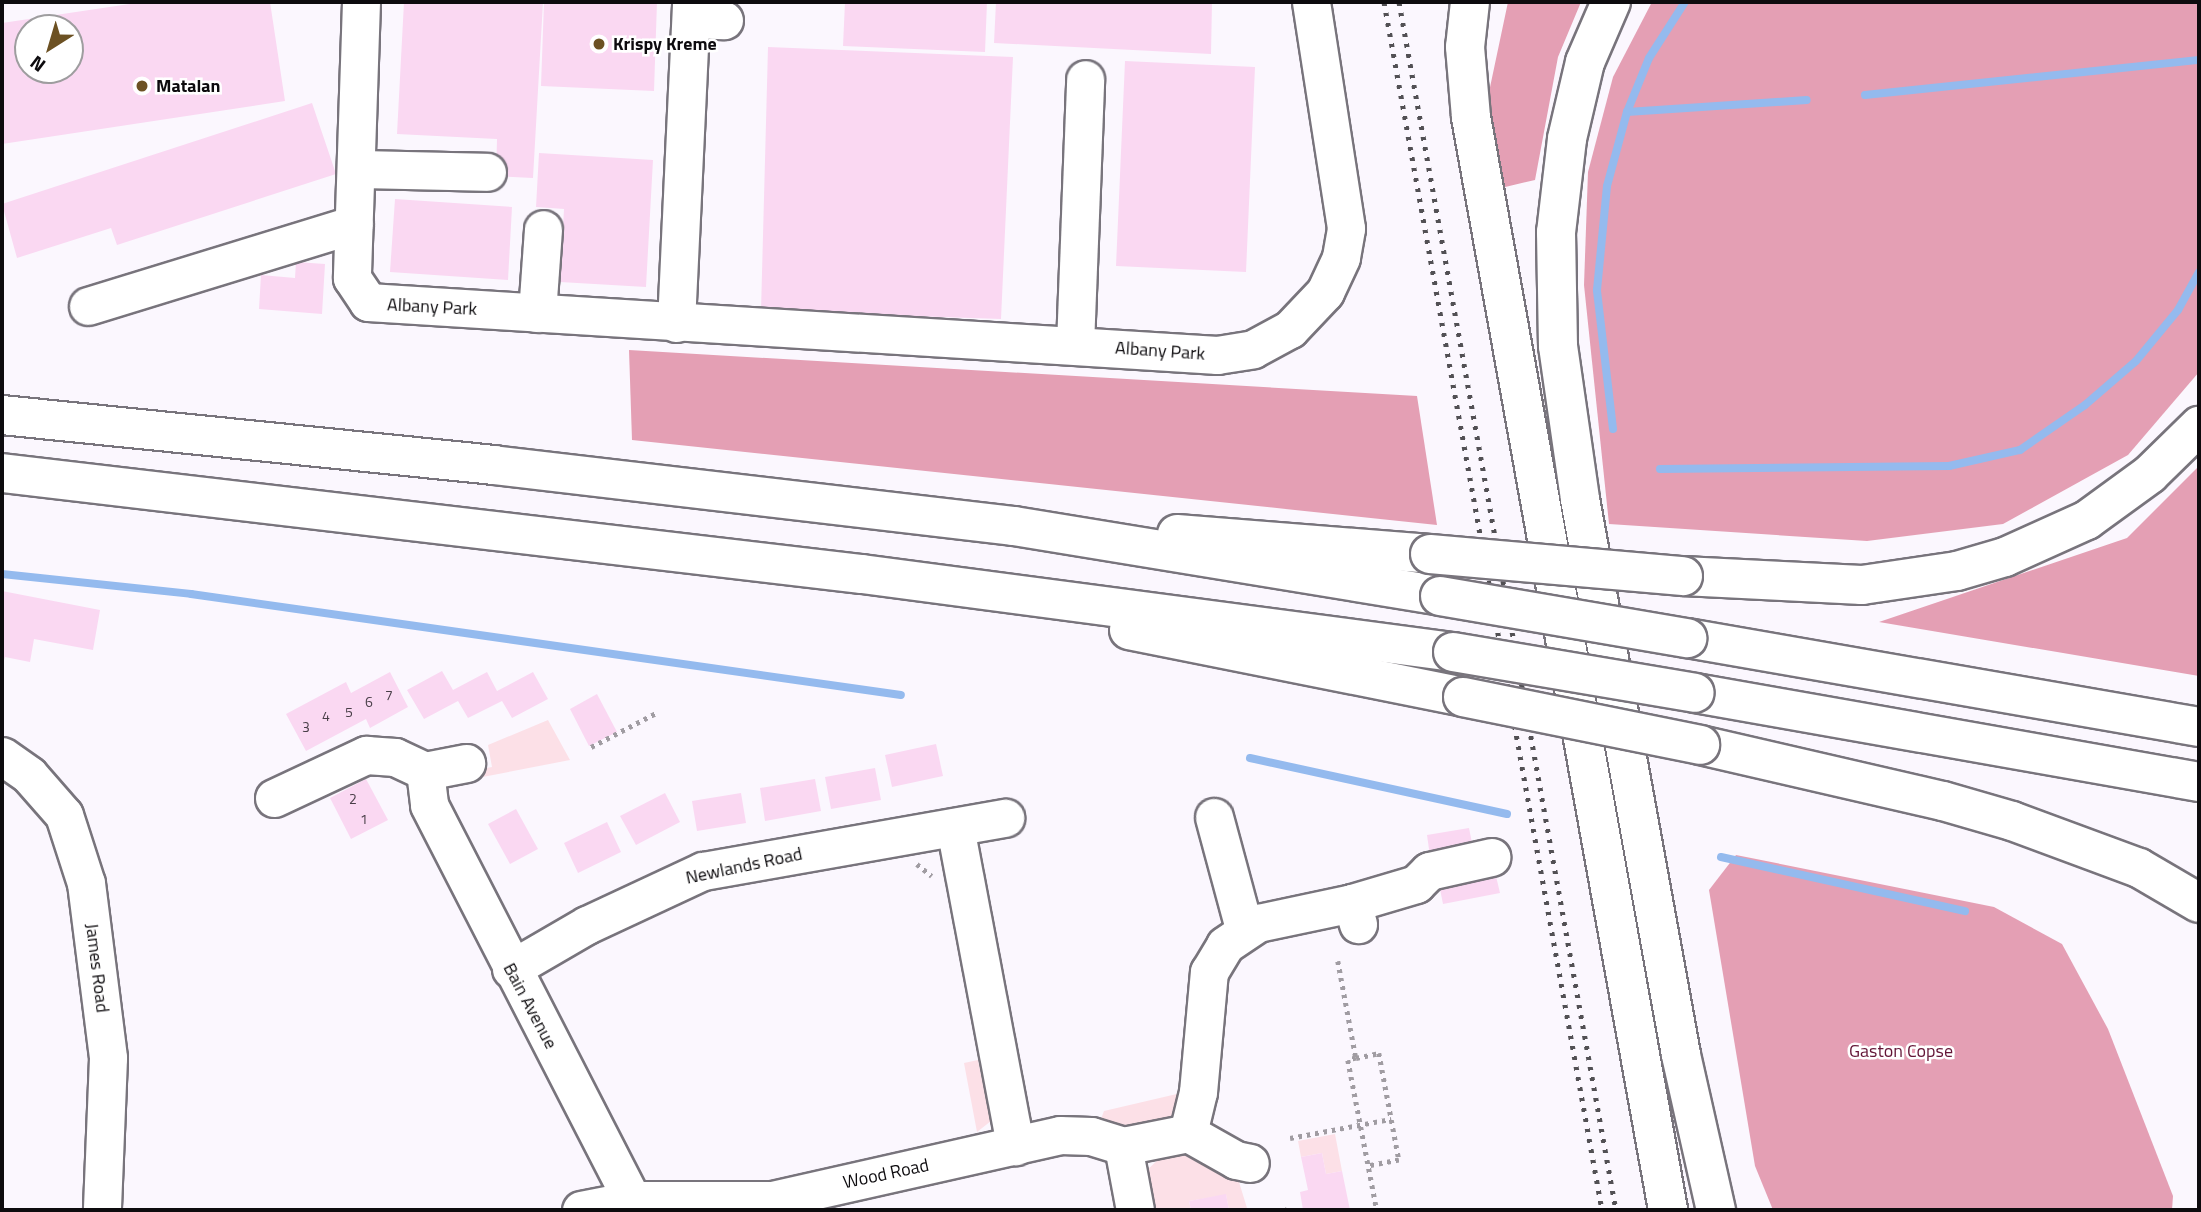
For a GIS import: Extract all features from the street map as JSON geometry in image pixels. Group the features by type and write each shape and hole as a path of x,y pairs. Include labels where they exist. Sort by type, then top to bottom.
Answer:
{"highway":[{"path":"1470,2 1465,47 1471,117 1668,1210"},
{"path":"1611,2 1585,62 1566,139 1556,232 1559,346 1580,499 1681,1055 1716,1210"},
{"path":"2,415 493,465 1014,526 1440,596 2199,727"},
{"path":"1014,526 1244,537 1683,576 1862,584 1957,571 1993,561 2087,520 2150,474 2199,426"},
{"path":"2,473 862,574 1453,652 2199,782"},
{"path":"862,574 1700,745 1943,801 2012,821 2139,868 2199,903"}],"street":[{"name":"Albany Park","path":"361,2 353,282 368,302 1217,355 1239,353 1290,329 1325,292 1337,268 1346,228 1311,2"},
{"path":"676,323 702,13"},
{"path":"1075,345 1085,79"},
{"path":"357,169 487,172"},
{"path":"88,306 354,224"},
{"path":"537,313 543,229"},
{"path":"290,790 366,755 394,757 427,786 466,763"},
{"name":"James Road","path":"2,756 29,775 64,815 86,883 108,1058 102,1210"},
{"name":"Bain Avenue","path":"427,786 511,969 634,1205"},
{"path":"1214,817 1244,929"},
{"name":"Newlands Road","path":"511,969 683,878 881,838 1005,818"},
{"path":"955,828 1015,1146"},
{"path":"1266,1160 1236,1160 1188,1133 1198,1092 1209,972 1225,944 1244,929 1355,914 1389,890 1416,884 1429,871 1491,857"},
{"name":"Wood Road","path":"581,1210 634,1205 773,1205 1060,1135 1091,1136 1123,1146 1188,1133"},
{"path":"1123,1146 1135,1210"}],"path":[{"path":"591,747 658,712"},
{"path":"881,838 953,890 969,897"},
{"path":"1338,961 1356,1058"},
{"path":"1367,1166 1399,1160 1379,1053 1348,1060 1359,1125 1367,1166 1377,1210"},
{"path":"1266,1160 1359,1125 1391,1119"}],"shaded area":[{"path":"548,720 570,760 467,780 465,772 492,767 488,745"},
{"path":"978,1060 991,1121 977,1132 964,1063"},
{"path":"1181,1093 1178,1115 1150,1131 1103,1124 1101,1119 1104,1111"},
{"path":"1335,1134 1342,1171 1326,1174 1322,1153 1301,1157 1298,1141"},
{"path":"1192,1153 1239,1182 1247,1208 1229,1210 1226,1195 1189,1201 1191,1210 1152,1210 1147,1170 1160,1158"}],"green space":[{"path":"1508,2 1581,2 1558,57 1535,180 1501,188 1489,92"},
{"path":"1652,2 2199,2 2199,372 2128,455 2003,524 1867,541 1609,524 1584,285 1588,172 1613,77"},
{"path":"629,350 1417,396 1437,525 632,440"},
{"path":"2199,466 2199,676 1879,622 2127,538"},
{"name":"Gaston Copse","path":"1736,855 1994,907 2062,944 2108,1029 2173,1196 2172,1210 1773,1210 1755,1166 1709,890"}],"building":[{"name":"Matalan","path":"143,2 270,2 285,101 2,144 2,23 14,21 14,84 84,84 84,14 62,14"},
{"path":"404,2 543,2 533,178 496,176 497,139 397,134"},
{"name":"Krispy Kreme","path":"544,2 657,2 654,91 541,86"},
{"path":"845,2 987,2 985,52 843,46"},
{"path":"996,2 1212,2 1211,54 994,43"},
{"path":"768,47 1013,57 1001,319 761,311"},
{"path":"1125,61 1255,67 1246,272 1116,266"},
{"path":"312,103 336,174 117,245 111,228 17,258 2,204"},
{"path":"539,153 653,160 646,287 560,282 564,209 536,207"},
{"path":"395,199 512,207 508,280 390,272"},
{"path":"296,262 325,264 322,314 259,309 261,275 295,278"},
{"path":"2,591 100,610 93,650 34,639 30,662 5,657 2,667"},
{"path":"442,671 453,690 487,672 497,691 533,672 548,699 512,718 502,701 468,718 458,701 424,719 407,690"},
{"path":"390,672 408,707 370,728 366,719 306,751 286,714 346,682 351,693"},
{"path":"597,694 617,732 589,746 570,709"},
{"path":"936,744 943,776 892,787 885,755"},
{"path":"875,768 881,800 831,809 825,777"},
{"path":"366,779 388,820 351,839 330,798"},
{"path":"815,779 821,811 765,821 760,788"},
{"path":"665,793 680,822 636,845 620,816"},
{"path":"741,793 746,823 697,831 692,801"},
{"path":"516,809 538,849 510,864 488,824"},
{"path":"607,822 621,852 578,873 564,843"},
{"path":"1469,828 1473,848 1430,856 1427,835"},
{"path":"1495,872 1500,893 1443,904 1439,884"},
{"path":"1322,1153 1326,1174 1342,1171 1350,1210 1303,1210 1300,1192 1308,1190 1301,1157"},
{"path":"1226,1194 1229,1210 1191,1210 1189,1201"}],"waterway":[{"path":"1613,429 1597,290 1607,186 1627,112 1649,58 1685,2"},
{"path":"1865,95 2199,60"},
{"path":"1627,112 1807,100"},
{"path":"1660,469 1949,466 2020,450 2085,405 2136,361 2178,310 2199,272"},
{"path":"2,574 191,594 901,695"},
{"path":"1250,758 1507,814"},
{"path":"1721,857 1965,911"}],"railway":[{"path":"1384,2 1602,1210"},
{"path":"1399,2 1616,1210"}],"place":[{"name":"Krispy Kreme","path":"599,44"},
{"name":"Matalan","path":"142,86"}]}
